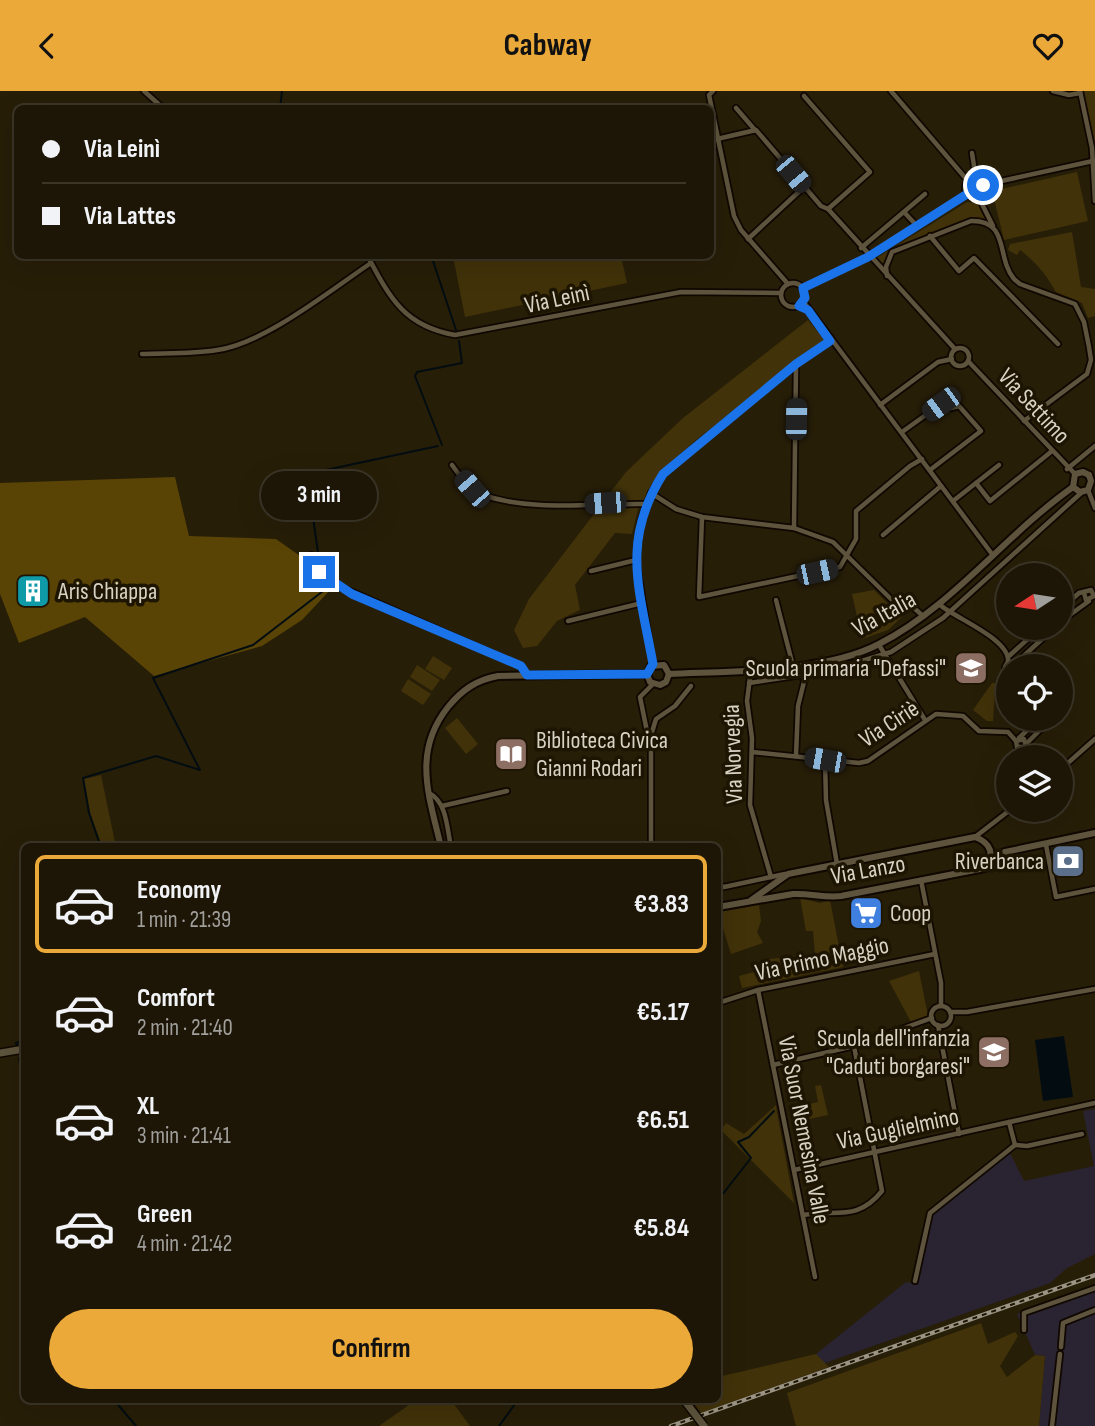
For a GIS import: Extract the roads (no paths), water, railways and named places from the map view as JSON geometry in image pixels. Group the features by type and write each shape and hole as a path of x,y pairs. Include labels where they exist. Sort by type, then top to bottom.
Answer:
{"main road":[{"path":"0,1053 21,1050"},
{"path":"686,1403 704,1426"}],"street":[{"path":"144,91 160,105"},
{"path":"891,91 968,181"},
{"path":"1054,91 1069,95 1080,92 1093,161 1095,201"},
{"path":"804,96 870,172 828,209"},
{"path":"736,108 804,187 828,209 868,257 956,349 952,359"},
{"path":"714,116 734,216 748,239 788,284 798,284 803,288"},
{"path":"717,139 756,131"},
{"path":"972,153 976,179 983,185"},
{"path":"983,185 1093,161"},
{"path":"967,194 964,189 968,181 976,179"},
{"path":"978,196 983,185"},
{"path":"748,239 804,187"},
{"path":"861,248 925,194"},
{"path":"803,288 868,257 967,194 978,196"},
{"path":"978,196 1014,279 1020,284 1069,301 1080,309 1091,360 1087,374"},
{"path":"904,212 917,226"},
{"path":"887,276 886,267 892,252 971,221 982,221 993,226"},
{"path":"930,236 959,271 974,258 1058,344"},
{"name":"Via Leinì","path":"369,259 397,305 407,316 429,329 455,335 681,292 781,293"},
{"path":"142,354 220,350 244,341 280,323 371,263"},
{"path":"788,284 781,293 785,304 801,303 808,310 992,554"},
{"path":"801,303 803,288"},
{"path":"647,674 653,664 635,543 651,493 672,465 796,364 830,341"},
{"name":"Via Settimo","path":"956,349 966,350 968,361 1067,469 1075,474"},
{"path":"880,405 938,362 952,359 961,366 968,361"},
{"path":"794,528 796,364"},
{"path":"1024,421 1095,368"},
{"path":"902,432 941,404 951,408 959,406 981,431 930,470"},
{"path":"1067,469 1095,446"},
{"path":"976,483 990,501 1052,451"},
{"path":"702,517 699,597 840,567 856,539 856,511 909,465 922,459"},
{"path":"452,465 472,489 482,495 554,506 647,504"},
{"path":"953,501 999,465"},
{"path":"1088,475 1095,469"},
{"path":"1085,491 1091,484 1088,475 1083,472 1075,474 1073,487 1085,491 1095,508"},
{"path":"883,535 941,485"},
{"name":"Via Italia","path":"670,674 801,665 879,645 939,604 992,554 1073,487"},
{"name":"Via Italia","path":"749,683 803,675 884,656 948,613 1085,491"},
{"path":"651,493 676,509 702,517 794,528 833,542 894,602 914,607 923,616"},
{"path":"1090,501 1095,496"},
{"path":"311,555 319,572 334,584 521,666 527,675"},
{"path":"591,571 636,560"},
{"path":"1073,598 1079,593 1084,593 1084,598 1093,598"},
{"path":"1073,613 1093,598"},
{"path":"776,600 793,666"},
{"path":"568,621 642,603"},
{"path":"939,604 948,613 981,628 1004,654"},
{"path":"1014,654 1027,641"},
{"path":"1028,654 1041,641"},
{"path":"879,645 925,720"},
{"path":"650,843 649,743 640,697 653,684 663,684 670,674 664,665 653,664"},
{"path":"796,755 798,706 803,675 801,665"},
{"name":"Via Norvegia","path":"751,670 747,701 752,752 750,805 771,877"},
{"path":"440,843 429,793 425,756 427,743 437,722 457,697 470,686 490,677 647,674"},
{"path":"647,674 653,684"},
{"path":"649,743 656,719 674,706 691,686"},
{"name":"Via Ciriè","path":"752,752 796,755 851,764 868,761 936,714 963,716 979,731 1008,732 1018,739"},
{"path":"1017,745 1018,739 1026,731"},
{"path":"1026,745 1039,731"},
{"path":"1018,739 1024,745"},
{"path":"1073,758 1095,739"},
{"path":"825,760 826,800 837,865"},
{"path":"442,806 507,791"},
{"path":"429,793 437,797 442,806 450,843"},
{"path":"996,821 975,837 990,847 1005,852"},
{"path":"990,847 990,860 1005,852 1095,833"},
{"name":"Via Lanzo","path":"724,887 975,837"},
{"path":"1046,845 1056,897 1095,889"},
{"name":"Via Lanzo","path":"721,906 792,894 805,893 821,898 841,896 985,868 990,860"},
{"path":"788,874 782,885 792,894"},
{"path":"750,901 788,874"},
{"path":"922,880 941,1006"},
{"path":"721,886 724,887 721,892"},
{"name":"Via Primo Maggio","path":"721,1002 758,990 935,954"},
{"path":"938,1025 944,1025 950,1019 967,1012 1095,989"},
{"name":"Via Suor Nemesina Valle","path":"758,990 815,1277"},
{"path":"941,1006 950,1011 967,1012"},
{"path":"932,1019 933,1010 941,1006"},
{"path":"950,1011 950,1019"},
{"path":"932,1019 938,1025 959,1134"},
{"path":"773,1065 854,1046 932,1019"},
{"path":"803,1215 826,1216 869,1207 882,1191 854,1046"},
{"name":"Via Guglielmino","path":"794,1170 1095,1103"},
{"path":"1009,1122 1015,1145"},
{"path":"915,1281 930,1213 1015,1145 1027,1146 1082,1134"},
{"path":"1024,1329 1024,1313 1095,1288"},
{"path":"1061,1347 1063,1323 1095,1310"},
{"path":"1052,1426 1060,1354"}],"waterway":[{"path":"280,105 282,91"},
{"path":"432,259 456,330"},
{"path":"442,445 415,376 417,372 462,363 459,341"},
{"path":"334,580 320,567 307,474 438,446"},
{"path":"100,843 89,813 83,778 156,756 200,770 153,678 253,645 327,588"},
{"path":"17,1045 16,1043 21,1042"},
{"path":"19,1058 21,1069"},
{"path":"721,1196 751,1158 738,1142 749,1137 774,1111"},
{"path":"117,1403 136,1426"},
{"path":"499,1426 516,1403"}],"railway":[{"path":"671,1426 1095,1275"}],"place":[{"name":"Aris Chiappa","path":"33,591"},
{"name":"Scuola primaria \"Defassi\"","path":"971,668"},
{"name":"Biblioteca Civica Gianni Rodari","path":"511,754"},
{"name":"Riverbanca","path":"1068,861"},
{"name":"Coop","path":"866,913"},
{"name":"Scuola dell'infanzia \"Caduti borgaresi\"","path":"994,1052"}]}
